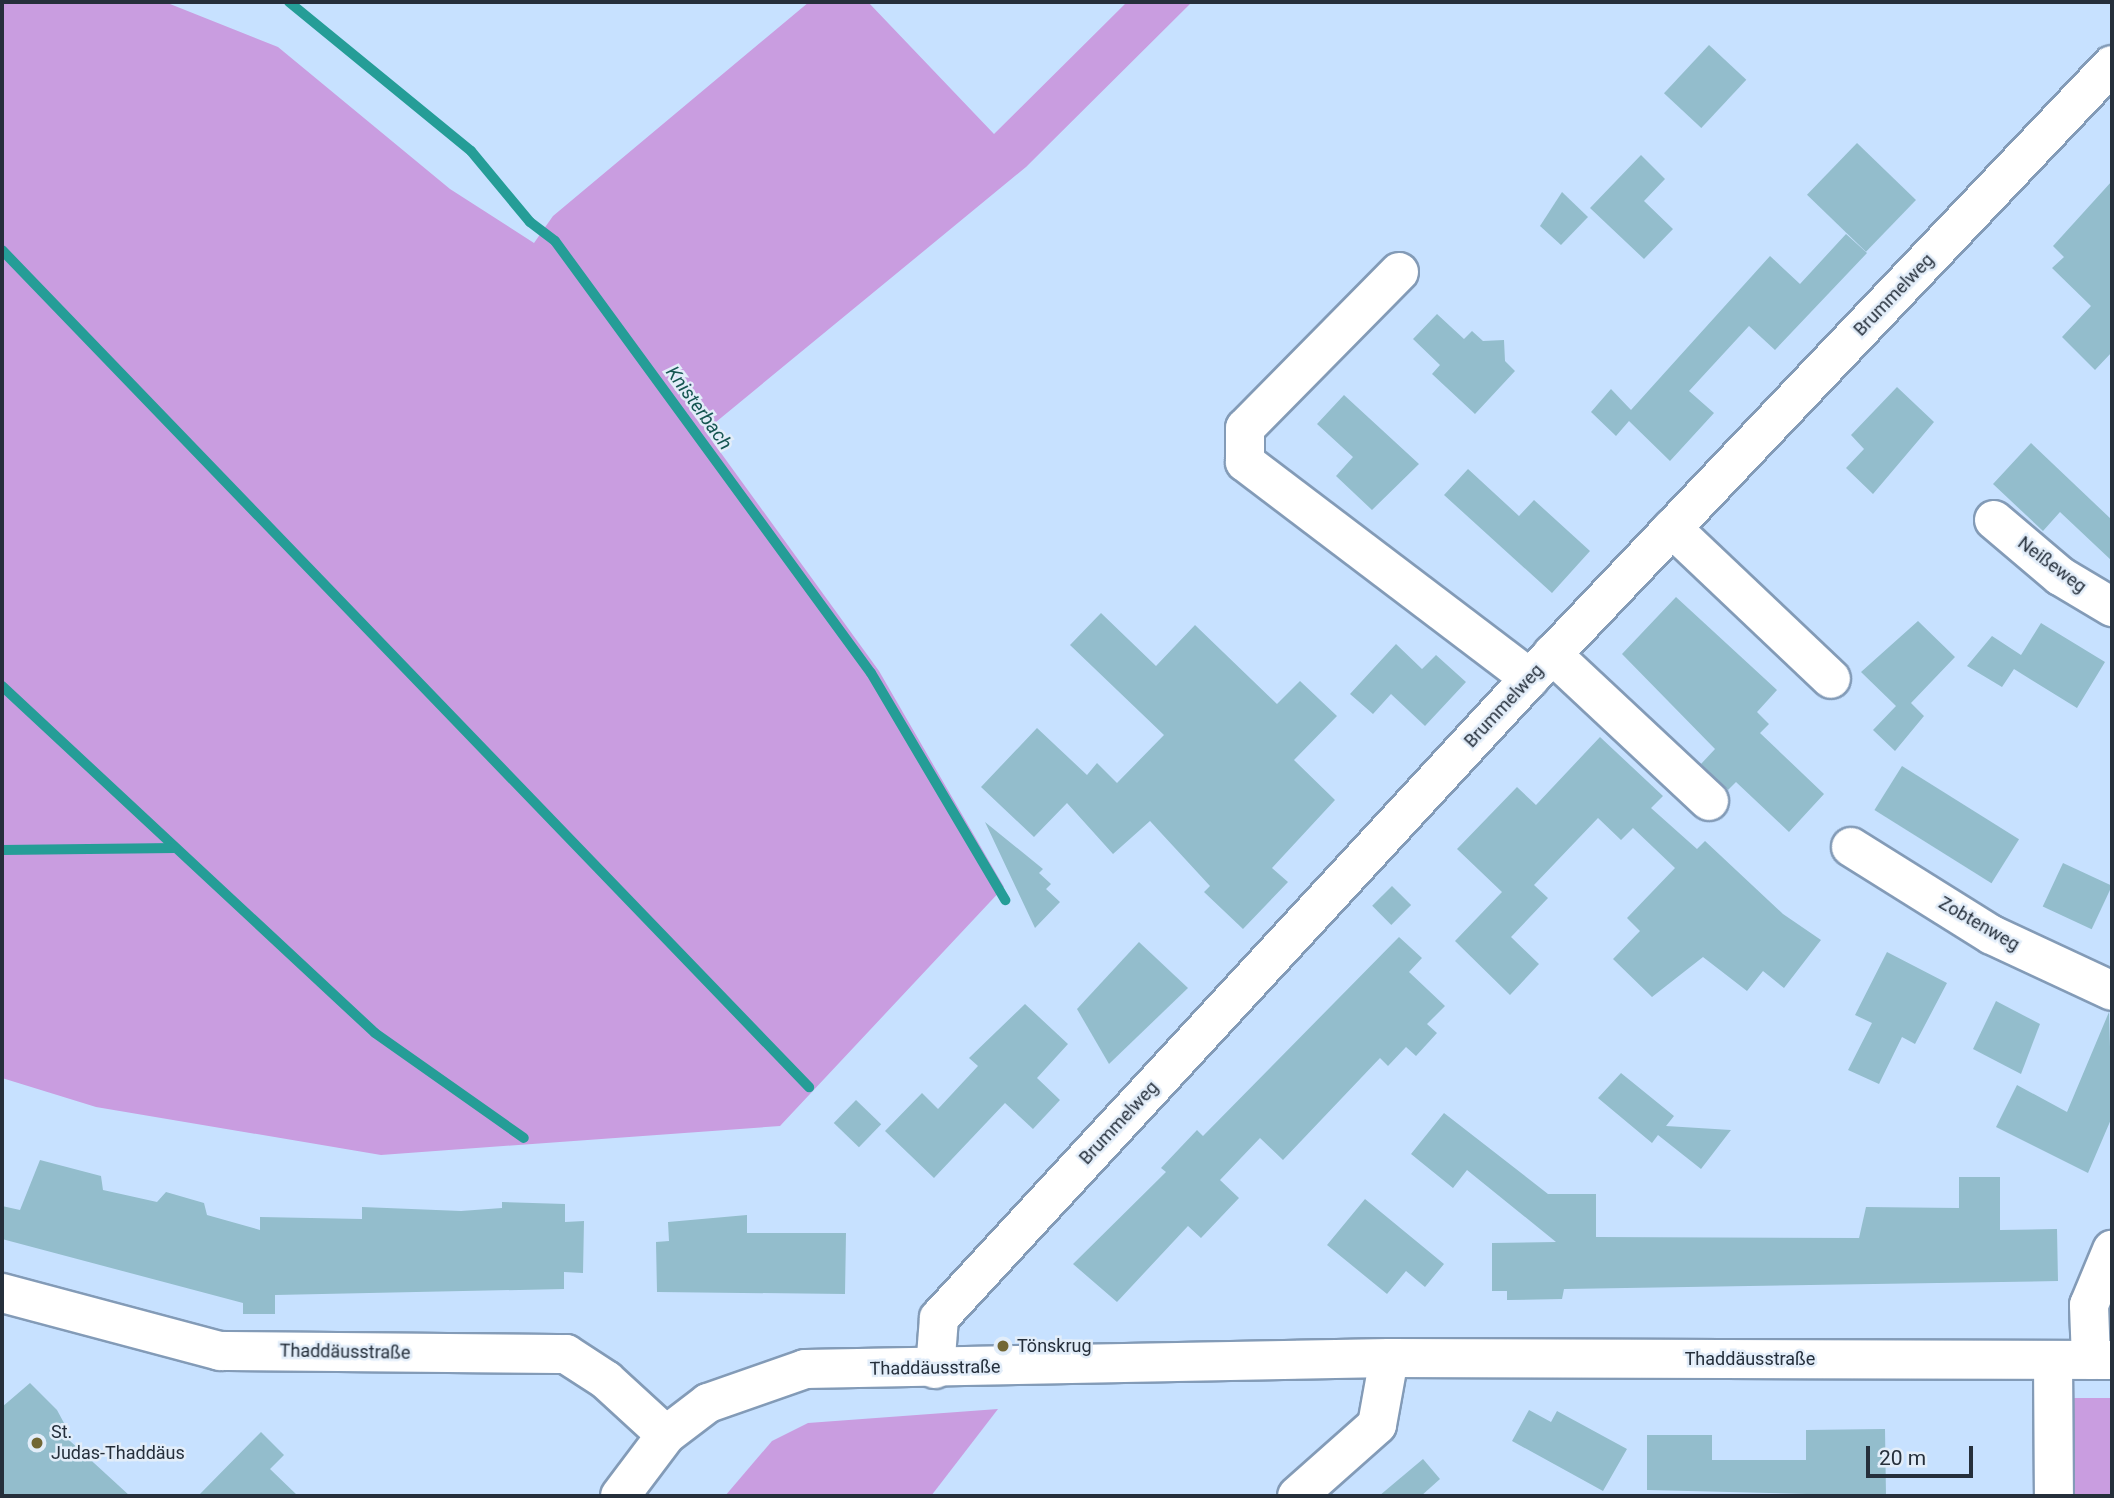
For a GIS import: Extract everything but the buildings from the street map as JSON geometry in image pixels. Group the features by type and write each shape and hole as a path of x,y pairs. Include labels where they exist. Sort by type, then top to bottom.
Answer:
{"street":[{"name":"Brummelweg","path":"935,1369 939,1318 1541,666 2112,65"},
{"path":"1399,272 1245,428 1245,462 1541,666 1709,801"},
{"name":"Neißeweg","path":"1994,520 2060,576 2112,607"},
{"path":"1672,528 1831,679"},
{"name":"Zobtenweg","path":"1851,847 1992,935 2112,991"},
{"path":"2101,1360 2089,1305 2112,1250"},
{"name":"Thaddäusstraße","path":"2,1293 220,1351 566,1354 606,1380 666,1435"},
{"path":"1297,1496 1377,1424 1389,1358"},
{"name":"Thaddäusstraße","path":"620,1496 666,1435 709,1403 805,1369 935,1369 1389,1358 2101,1360"},
{"path":"2053,1360 2054,1496"}],"shaded area":[{"path":"2,2 165,2 278,47 450,189 534,243 553,216 809,2 868,2 994,134 1127,2 1192,2 1026,167 705,431 879,671 1004,887 780,1126 381,1155 96,1107 2,1078"},
{"path":"2066,1398 2112,1398 2112,1496 2066,1496"},
{"path":"998,1409 931,1496 725,1496 772,1441 808,1423"}],"waterway":[{"name":"Knisterbach","path":"289,2 471,151 530,222 555,241 871,673 1005,900"},
{"path":"2,250 809,1087"},
{"path":"2,686 375,1033 524,1138"},
{"path":"2,850 175,848"}],"place":[{"name":"Tönskrug","path":"1003,1346"},
{"name":"St. Judas-Thaddäus","path":"37,1443"}]}
